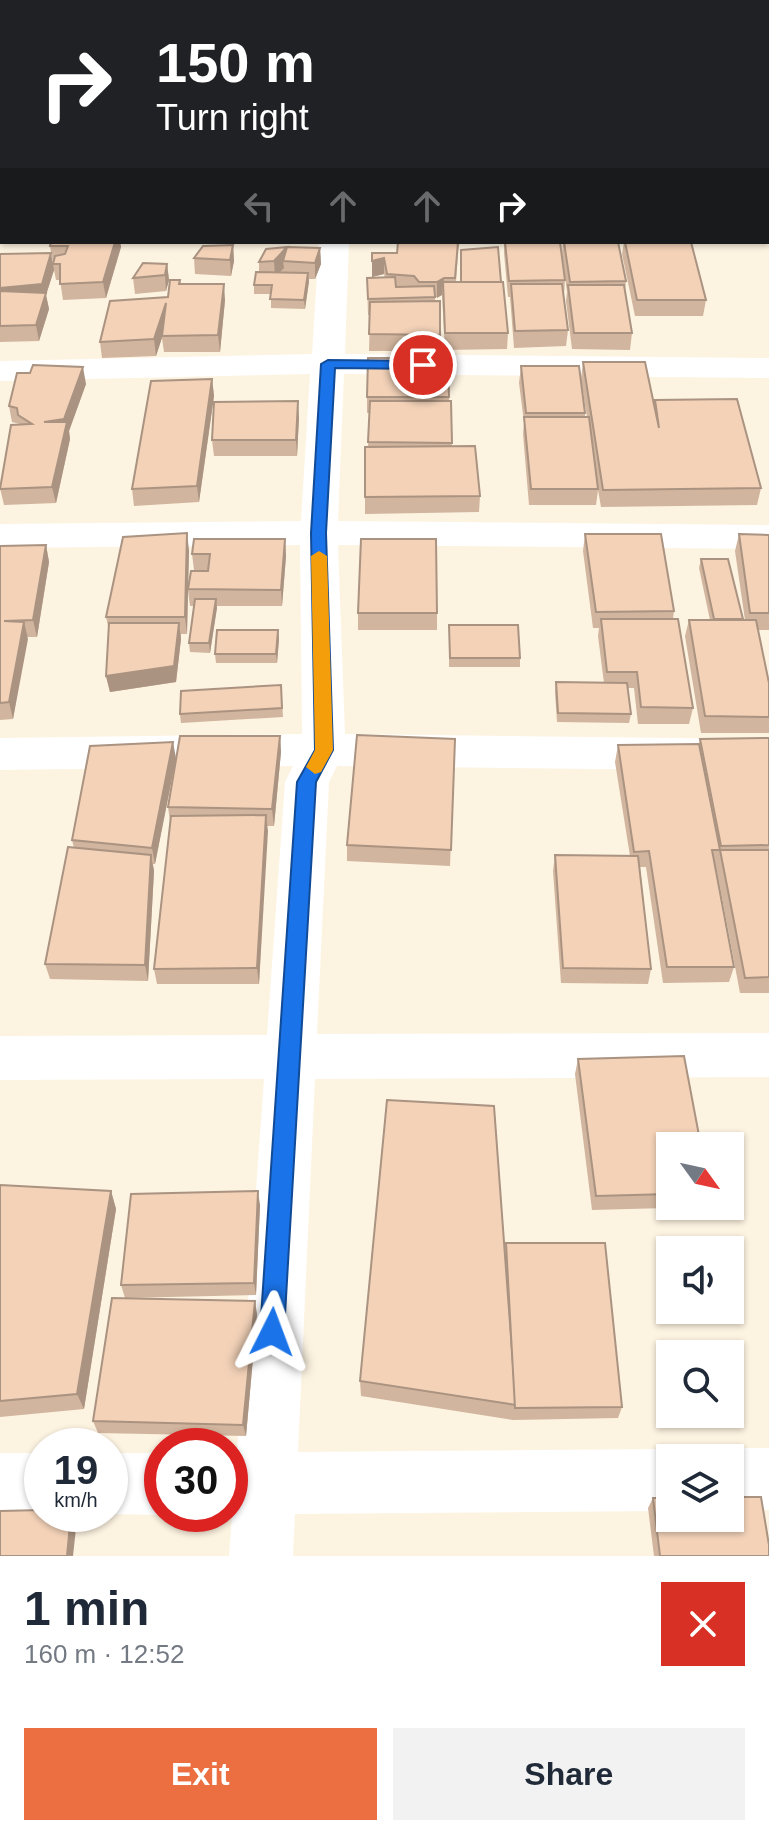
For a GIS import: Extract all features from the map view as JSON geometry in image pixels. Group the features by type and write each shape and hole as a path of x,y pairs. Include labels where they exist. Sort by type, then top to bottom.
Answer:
{"street":[{"path":"248,1474 288,1057 307,782 324,750 319,533 334,244"},
{"path":"0,371 328,364 769,368"},
{"path":"0,536 319,533 769,537"},
{"path":"0,754 324,750 769,755"},
{"path":"0,1058 769,1055"},
{"path":"744,1479 769,1479"},
{"path":"248,1484 656,1480"},
{"path":"0,1484 24,1484"},
{"path":"248,1489 261,1556"}],"building":[{"path":"114,244 103,282 60,284 60,264 53,264 55,256 65,254 68,246 50,246"},
{"path":"398,244 458,244 455,278 419,282 414,276 387,274 384,258 372,261 372,253 397,253"},
{"path":"505,244 560,244 565,280 509,281"},
{"path":"564,244 618,244 626,281 570,282"},
{"path":"625,244 692,244 706,300 637,300"},
{"path":"233,245 230,260 194,258 203,246"},
{"path":"287,247 274,261 259,262 266,249"},
{"path":"287,247 320,248 315,263 283,261"},
{"path":"498,247 501,282 461,282 461,250"},
{"path":"51,253 42,284 0,288 0,254"},
{"path":"143,263 167,264 165,275 133,278"},
{"path":"256,272 308,273 304,300 270,299 272,285 254,285"},
{"path":"395,277 396,287 434,286 435,297 368,299 367,278"},
{"path":"170,280 180,280 179,284 224,284 218,335 162,336 166,303 154,339 100,342 110,301 168,297"},
{"path":"443,282 503,282 508,333 445,333"},
{"path":"511,284 562,284 568,330 515,331"},
{"path":"568,285 624,285 632,333 574,333"},
{"path":"0,291 46,293 36,325 0,326"},
{"path":"440,301 440,335 369,334 370,302"},
{"path":"368,358 448,358 449,397 367,397"},
{"path":"583,362 645,362 659,428 655,400 737,399 761,488 603,490"},
{"path":"33,365 83,367 64,419 44,422 67,422 52,487 0,489 11,425 32,424 18,415 17,408 9,406 17,373 30,373"},
{"path":"521,366 579,366 585,413 526,413"},
{"path":"212,379 197,486 132,489 151,381"},
{"path":"298,401 296,440 212,440 214,402"},
{"path":"370,401 451,401 452,443 368,442"},
{"path":"524,417 589,417 598,489 531,489"},
{"path":"475,446 480,496 365,497 365,447"},
{"path":"187,533 185,617 106,617 123,537"},
{"path":"585,534 661,534 674,611 596,612"},
{"path":"739,534 769,535 769,613 750,613"},
{"path":"194,539 285,539 281,590 188,589 191,571 208,571 210,554 192,554"},
{"path":"361,539 436,539 437,613 358,613"},
{"path":"46,545 33,620 4,621 24,622 9,702 0,703 0,546"},
{"path":"701,559 728,559 743,619 714,619"},
{"path":"195,599 216,599 209,643 189,643"},
{"path":"601,619 678,619 693,708 641,707 637,672 607,672"},
{"path":"689,620 756,620 769,683 769,717 705,716"},
{"path":"109,623 179,623 174,666 106,676"},
{"path":"449,625 518,625 520,658 450,658"},
{"path":"217,630 278,630 276,654 215,654"},
{"path":"556,682 627,683 631,714 558,713"},
{"path":"281,685 282,708 180,714 181,691"},
{"path":"357,735 455,739 451,850 347,845"},
{"path":"180,736 280,736 272,809 168,807"},
{"path":"769,738 769,845 721,846 700,739"},
{"path":"173,742 152,848 72,840 90,746"},
{"path":"699,744 720,850 712,850 734,967 667,967 649,851 634,852 618,745"},
{"path":"266,815 257,968 154,969 171,816"},
{"path":"68,847 151,855 145,965 45,964"},
{"path":"720,850 769,850 769,977 745,978"},
{"path":"555,855 638,856 651,969 563,968"},
{"path":"684,1056 698,1132 656,1132 656,1194 596,1196 578,1059"},
{"path":"387,1100 494,1106 516,1405 360,1381"},
{"path":"0,1185 111,1191 77,1394 0,1401"},
{"path":"258,1191 254,1283 121,1285 131,1194"},
{"path":"506,1243 605,1243 622,1407 515,1408"},
{"path":"112,1298 255,1301 243,1425 93,1421"},
{"path":"744,1497 761,1497 769,1556 660,1556 657,1532 744,1532"},
{"path":"24,1510 24,1532 69,1532 67,1556 0,1556 0,1511"}],"slow traffic":[{"path":"315,767 324,750 319,556"}],"route":[{"path":"272,1332 307,782 324,750 319,533 328,364 423,365"}]}
